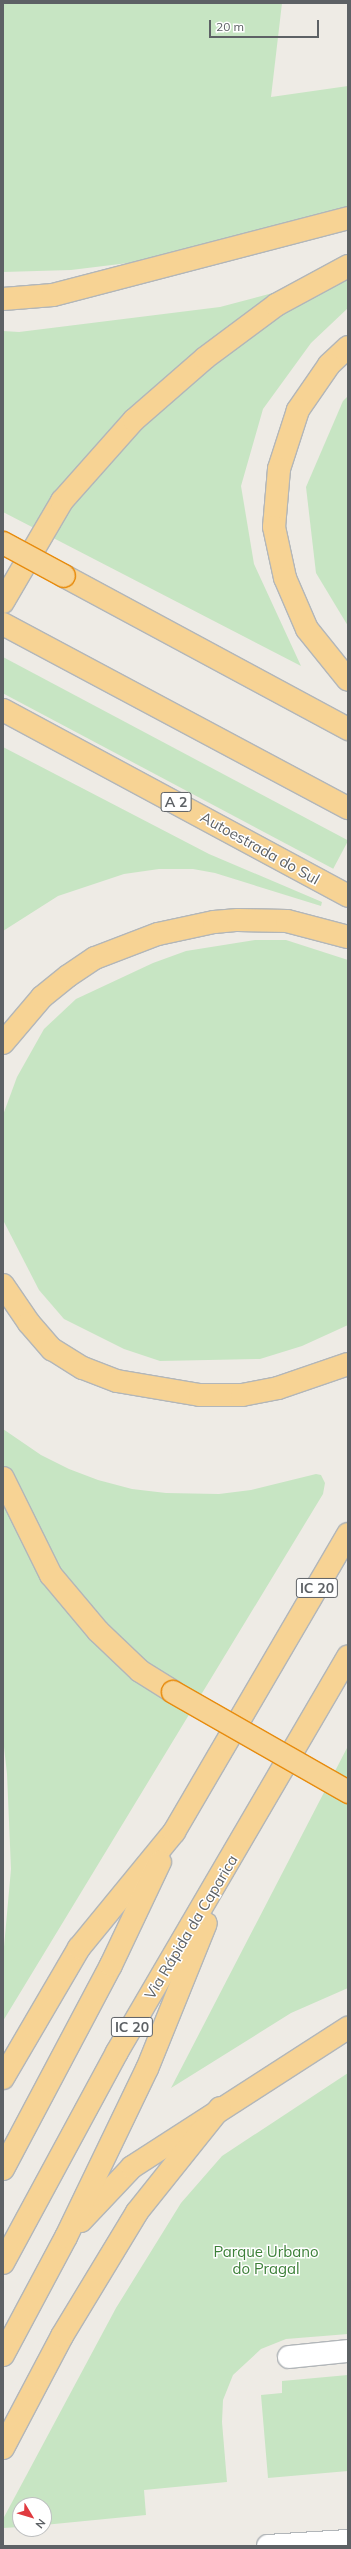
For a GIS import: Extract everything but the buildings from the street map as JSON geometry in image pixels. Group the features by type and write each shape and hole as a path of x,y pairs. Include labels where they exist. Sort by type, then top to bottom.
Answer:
{"highway":[{"path":"3,299 53,295 348,218"},
{"path":"3,602 62,501 134,420 205,358 276,305 348,266"},
{"path":"348,347 329,365 298,410 279,469 274,527 286,578 307,629 348,680"},
{"path":"3,543 348,729"},
{"path":"3,624 348,808"},
{"name":"Autoestrada do Sul","path":"3,710 348,896"},
{"path":"3,1043 42,997 68,976 95,958 158,934 214,922 238,920 287,921 348,937"},
{"path":"3,1285 28,1323 52,1349 83,1368 117,1382 200,1395 242,1395 278,1388 348,1364"},
{"path":"3,1478 51,1575 103,1636 140,1671 173,1692 348,1792"},
{"name":"IC 20","path":"3,2078 79,1948 174,1832 348,1534"},
{"name":"Via Rápida da Caparica","path":"3,2263 117,2052 233,1857 348,1657"},
{"path":"3,2169 111,1965 174,1832"},
{"path":"3,2355 66,2237 148,2069 233,1857"},
{"path":"66,2237 132,2167 220,2108 348,2028"},
{"path":"3,2448 62,2336 137,2212 220,2108"}],"street":[{"path":"289,2357 348,2351"},
{"path":"268,2546 348,2541"}],"green space":[{"path":"3,3 282,3 271,97 348,86 348,218 218,252 71,270 3,272"},
{"path":"348,273 348,308 311,343 263,409 241,486 254,564 301,666 3,512 3,331 19,332 220,307"},
{"path":"348,396 348,626 316,573 306,487 343,401"},
{"path":"3,657 348,840 333,869 3,693"},
{"path":"3,747 209,854 322,902 321,906 215,873 193,869 159,869 124,874 58,896 3,931"},
{"path":"255,940 286,940 348,960 348,1325 302,1346 260,1359 160,1361 124,1349 64,1319 39,1290 3,1220 3,1115 17,1077 44,1029 76,999 153,963 186,951"},
{"path":"3,1429 41,1455 69,1469 98,1480 132,1489 166,1493 219,1494 251,1490 316,1474 321,1475 325,1483 323,1494 3,2021 3,1958 11,1869 7,1774 3,1738"},
{"path":"348,1746 348,1988 291,2013 171,2088"},
{"name":"Parque Urbano do Pragal","path":"348,2073 348,2334 286,2339 261,2349 233,2375 223,2400 222,2422 227,2482 144,2490 146,2515 52,2524 52,2497 15,2497 116,2308 181,2203 222,2156"},
{"path":"348,2375 348,2471 268,2478 261,2395 282,2393 282,2381"},
{"name":"Parque Urbano do Pragal","path":"12,2502 12,2527 3,2528 3,2519"}]}
